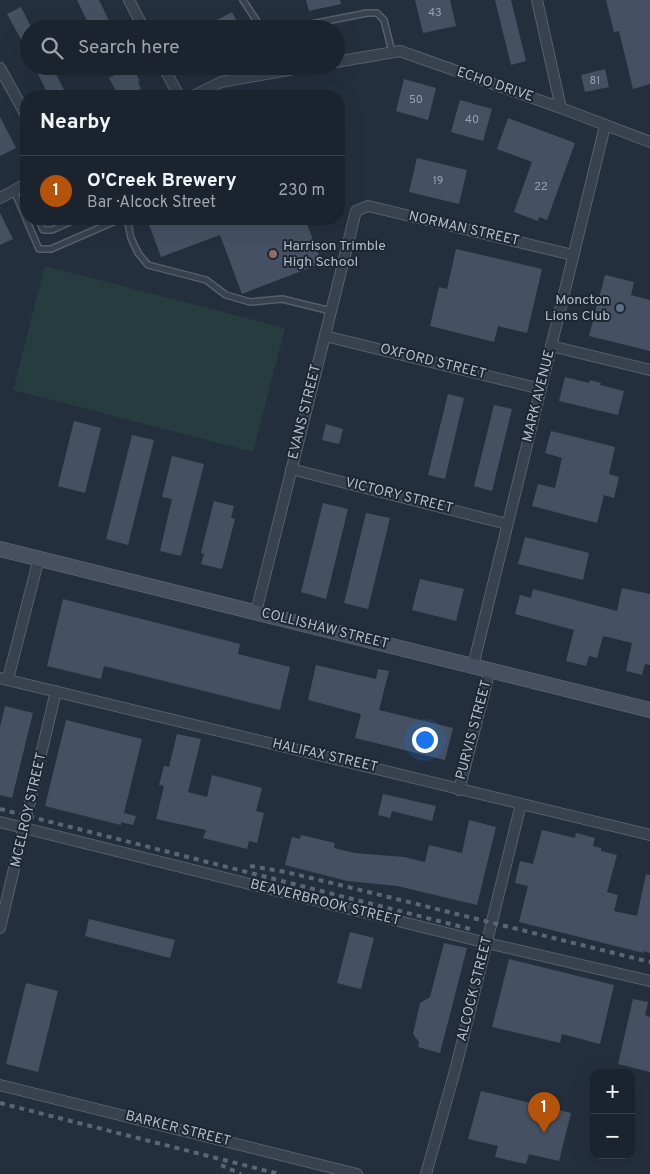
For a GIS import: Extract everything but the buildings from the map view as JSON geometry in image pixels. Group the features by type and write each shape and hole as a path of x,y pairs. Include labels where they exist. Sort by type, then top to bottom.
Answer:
{"street":[{"path":"129,0 139,20"},
{"path":"537,0 561,108"},
{"name":"ECHO DRIVE","path":"345,60 400,51 561,108 650,142"},
{"path":"0,68 20,104"},
{"path":"168,75 175,90"},
{"path":"205,90 222,82 261,75"},
{"name":"MARK AVENUE","path":"473,666 605,126"},
{"path":"0,198 20,187"},
{"name":"NORMAN STREET","path":"356,211 368,206 573,255"},
{"name":"EVANS STREET","path":"256,612 356,211"},
{"name":"OXFORD STREET","path":"325,336 540,389"},
{"path":"551,346 650,370"},
{"name":"VICTORY STREET","path":"291,469 508,524"},
{"name":"COLLISHAW STREET","path":"0,549 650,710"},
{"path":"4,678 39,558"},
{"name":"PURVIS STREET","path":"459,790 490,670"},
{"name":"HALIFAX STREET","path":"4,678 650,835"},
{"name":"MCELROY STREET","path":"0,928 56,692"},
{"name":"ALCOCK STREET","path":"426,1174 456,1067 521,804"},
{"name":"BEAVERBROOK STREET","path":"0,822 487,943 650,981"},
{"name":"BARKER STREET","path":"0,1085 356,1174"}],"lane":[{"path":"243,0 256,20"},
{"path":"332,20 367,13 377,13 384,20 392,52"},
{"path":"14,190 20,204"},
{"path":"29,225 39,249 51,249 106,225"},
{"path":"41,225 43,230 52,230 63,225"},
{"path":"128,225 131,238 138,252 148,265 206,280 226,295 250,302 282,298 332,311"}],"green space":[{"path":"45,266 285,328 253,452 13,390"}],"railway":[{"path":"0,809 470,929"},
{"path":"250,866 286,872 650,962"},
{"path":"0,1103 279,1174"},
{"path":"221,1165 241,1174"}],"place":[{"name":"Harrison Trimble High School","path":"273,254"},
{"name":"Moncton Lions Club","path":"620,308"},
{"name":"O'Creek Brewery","path":"544,1133"}]}
